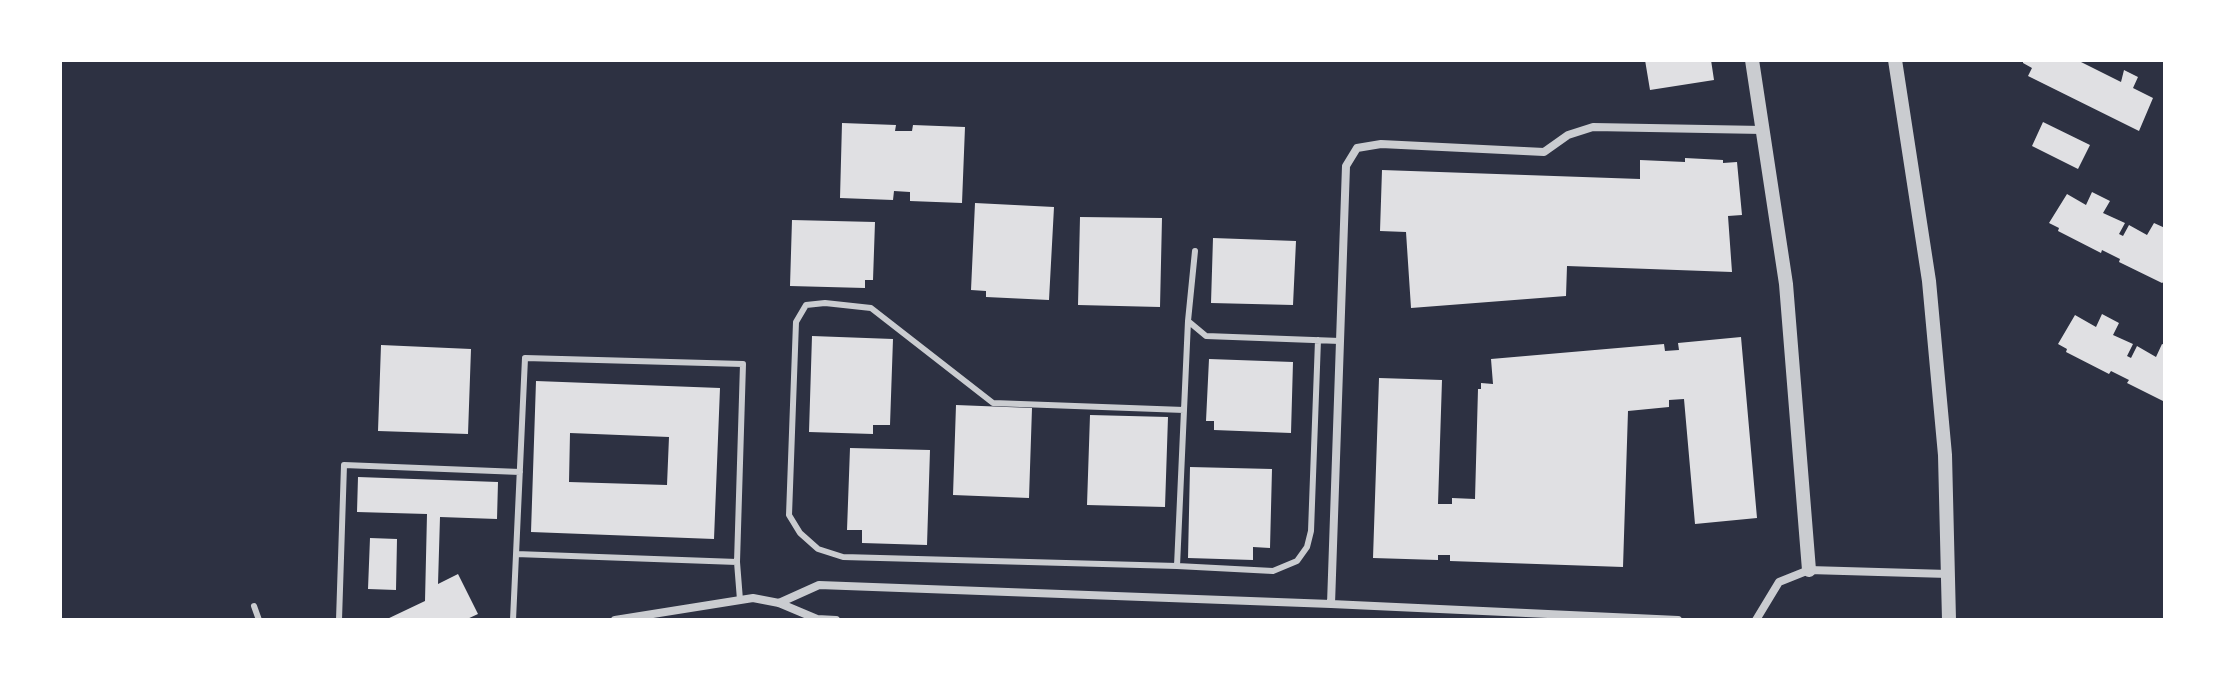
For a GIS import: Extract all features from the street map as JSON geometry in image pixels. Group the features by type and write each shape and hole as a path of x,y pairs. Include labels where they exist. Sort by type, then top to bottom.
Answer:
{"street":[{"path":"1752,60 1786,284 1809,570"},
{"path":"1895,60 1929,281 1945,455 1949,620"},
{"path":"1331,604 1346,166 1357,148 1381,144 1544,152 1568,135 1593,127 1763,130"},
{"path":"1756,620 1779,582 1809,570 1948,574"},
{"path":"779,603 819,585 1678,620"},
{"path":"615,620 753,598 779,603 817,619 836,620"}],"lane":[{"path":"1177,566 1188,321 1195,251"},
{"path":"1184,410 993,403 871,308 825,303 806,305 796,322 789,515 800,533 818,549 843,557 1273,571 1297,561 1307,547 1311,531 1318,340"},
{"path":"1188,321 1206,336 1340,341"},
{"path":"513,620 525,358 743,364 737,562 740,600"},
{"path":"339,620 344,465 520,472"},
{"path":"516,554 737,562"},
{"path":"254,606 259,620"}],"building":[{"path":"1645,60 1711,60 1714,80 1650,90"},
{"path":"2023,60 2077,60 2121,82 2124,70 2138,77 2133,88 2153,98 2139,131 2028,76 2032,68"},
{"path":"2043,122 2090,145 2078,169 2032,146"},
{"path":"842,123 896,125 895,131 912,131 913,125 965,127 962,203 910,201 910,192 894,191 893,200 840,198"},
{"path":"1685,158 1737,162 1742,215 1728,216 1732,272 1567,266 1566,296 1411,308 1406,232 1380,231 1382,170 1640,179 1640,160 1685,162"},
{"path":"2092,192 2110,201 2103,213 2125,223 2119,234 2123,236 2129,225 2147,235 2154,223 2165,228 2165,281 2162,283 2119,262 2120,259 2102,250 2101,253 2058,231 2059,228 2049,223 2067,194 2086,205"},
{"path":"975,203 1054,207 1049,300 986,297 986,291 971,290"},
{"path":"1080,217 1162,218 1160,307 1078,305"},
{"path":"792,220 875,222 873,280 865,280 865,288 790,286"},
{"path":"1213,238 1296,241 1293,305 1211,303"},
{"path":"2102,314 2119,323 2113,335 2133,344 2127,356 2131,358 2137,346 2156,357 2162,344 2165,345 2165,402 2127,383 2129,380 2111,371 2109,374 2066,352 2067,349 2058,344 2075,315 2096,327"},
{"path":"812,336 893,339 890,425 873,425 873,434 809,432"},
{"path":"1741,337 1757,518 1695,524 1684,399 1669,400 1669,407 1628,411 1623,567 1450,561 1450,555 1438,555 1438,560 1373,558 1379,378 1442,380 1438,504 1452,504 1452,498 1475,499 1478,389 1481,389 1481,383 1493,384 1491,359 1664,344 1665,351 1679,350 1678,343"},
{"path":"381,345 471,349 468,434 378,431"},
{"path":"1209,359 1293,362 1291,433 1214,430 1214,421 1206,421"},
{"path":"536,381 720,388 714,539 531,532","holes":["570,433 669,437 667,485 569,482"]},
{"path":"956,405 1032,408 1029,498 953,495"},
{"path":"1090,415 1168,417 1165,507 1087,505"},
{"path":"850,448 930,450 927,545 862,543 862,530 847,530"},
{"path":"1190,467 1272,469 1270,548 1253,547 1253,560 1188,558"},
{"path":"358,477 498,482 497,519 440,517 438,584 458,574 478,614 465,620 385,620 425,601 427,514 357,512"},
{"path":"370,538 397,539 396,590 368,589"}]}
